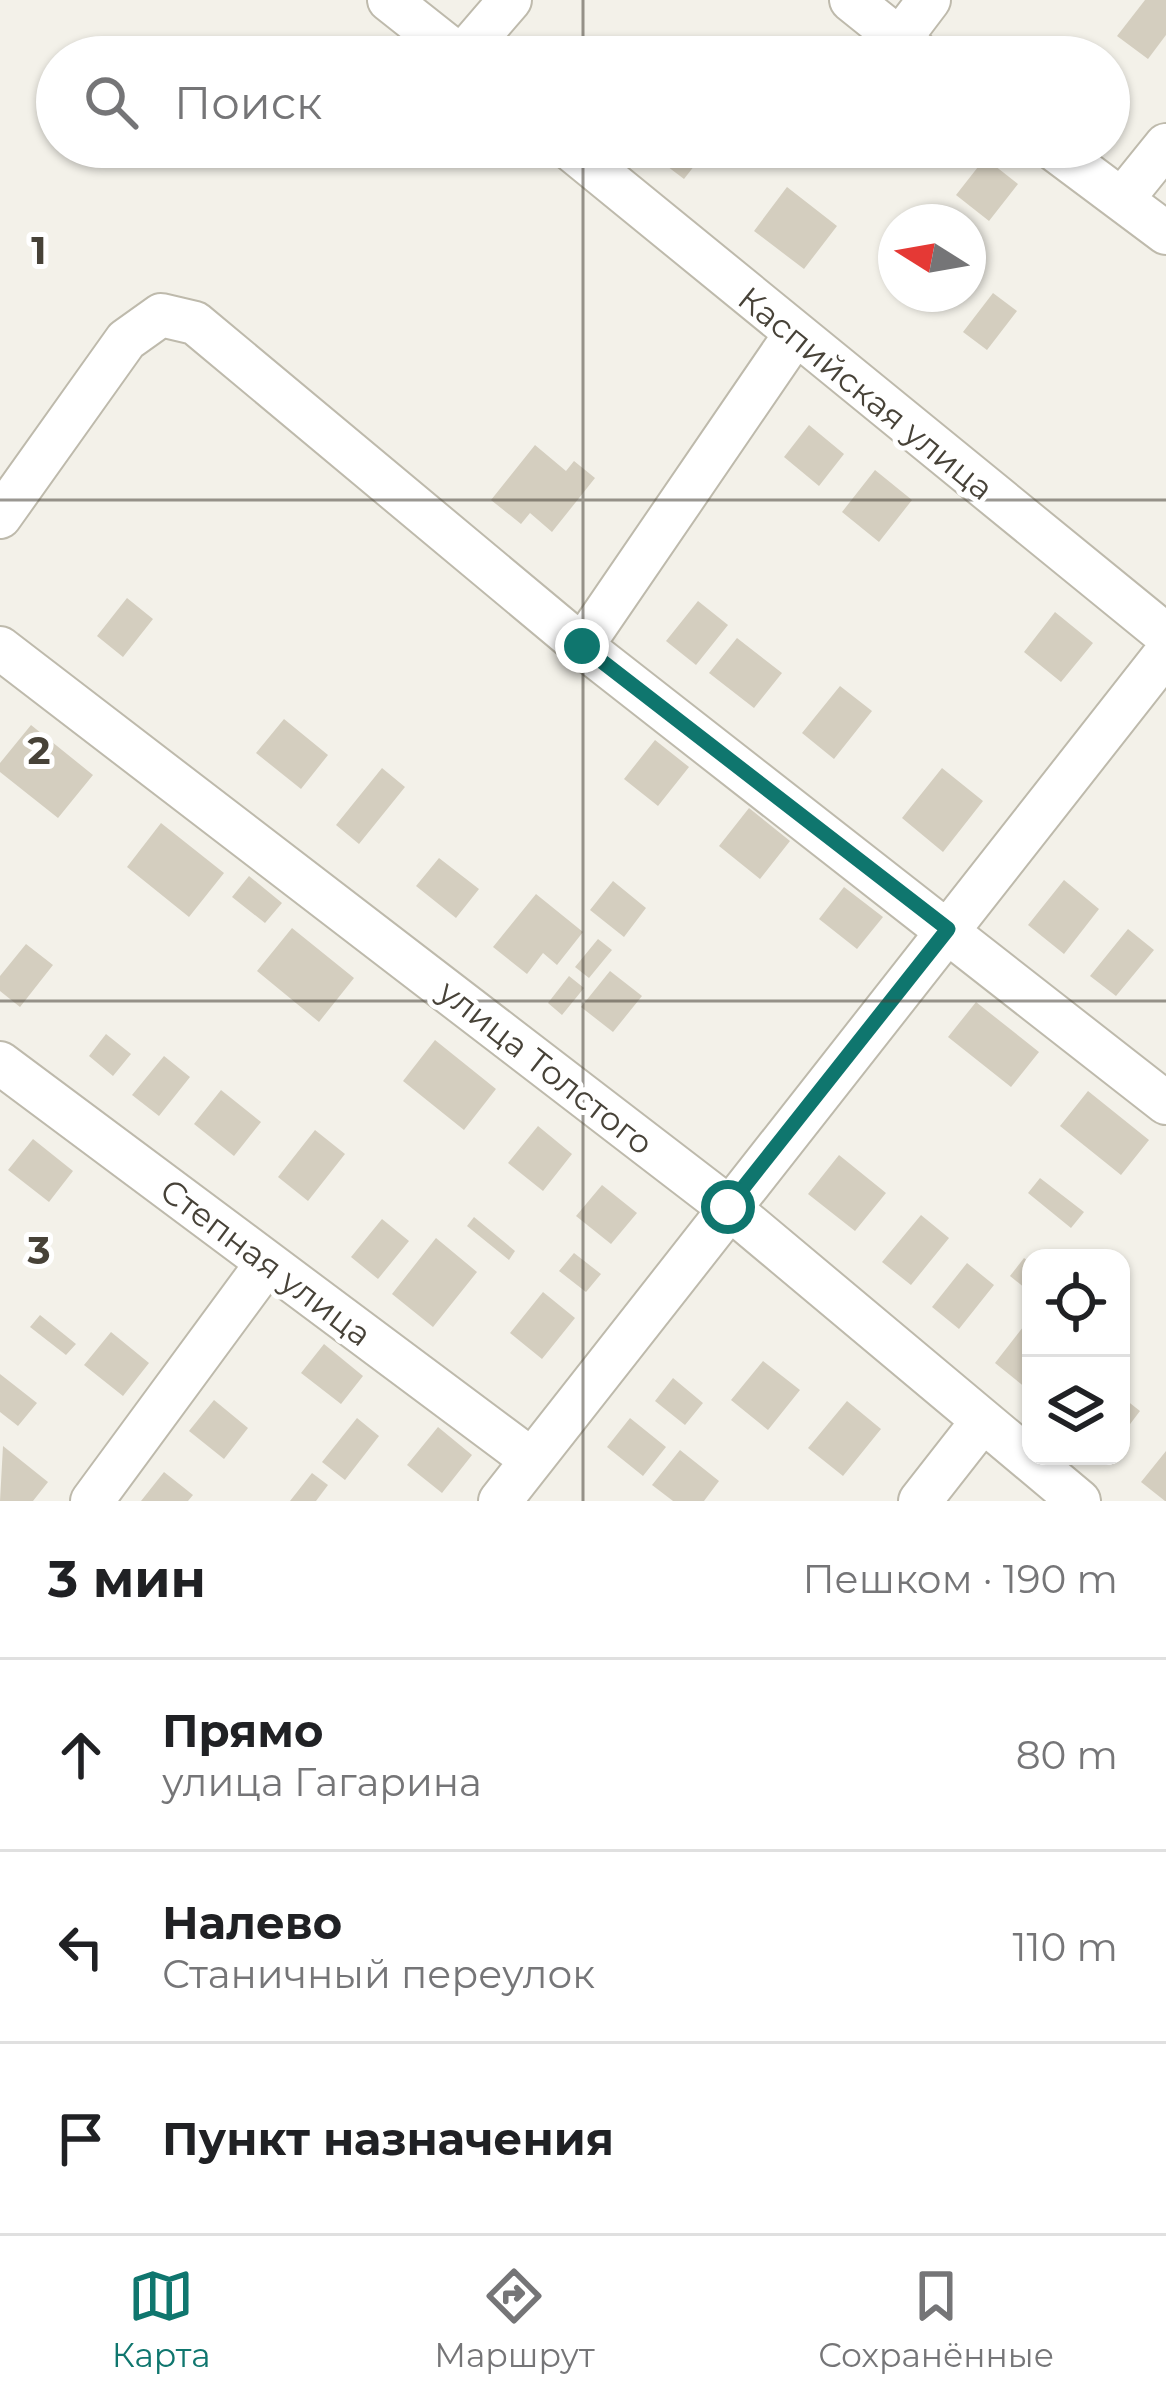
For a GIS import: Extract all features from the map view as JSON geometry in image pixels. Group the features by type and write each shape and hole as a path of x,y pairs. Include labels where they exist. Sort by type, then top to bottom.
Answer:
{"street":[{"path":"389,0 434,36"},
{"path":"479,36 510,0"},
{"path":"850,0 894,36"},
{"path":"915,36 929,0"},
{"path":"1124,197 1166,145"},
{"name":"Каспийская улица","path":"593,168 1166,635"},
{"path":"1082,168 1166,233"},
{"path":"0,518 126,340 149,319 180,317 195,323 582,646 1166,1103"},
{"path":"582,646 794,336"},
{"name":"улица Толстого","path":"0,648 728,1207 1079,1501"},
{"path":"500,1501 1166,653"},
{"name":"Степная улица","path":"7,1083 267,1263 532,1460"},
{"path":"92,1501 267,1263"},
{"path":"920,1501 981,1423"}],"building":[{"path":"1145,0 1166,0 1166,35 1148,59 1130,46 1130,36 1117,36"},
{"path":"670,168 693,168 684,179"},
{"path":"977,168 998,168 1018,184 989,221 986,204 967,204 956,195"},
{"path":"787,187 837,226 804,269 754,231"},
{"path":"993,293 1017,311 987,350 963,332 978,312 986,312"},
{"path":"809,425 844,454 819,486 784,457"},
{"path":"535,445 566,471 574,461 595,478 552,532 530,513 521,524 491,500"},
{"path":"875,470 912,500 879,542 842,512"},
{"path":"127,598 153,619 123,657 97,636"},
{"path":"698,601 728,625 696,665 666,641"},
{"path":"1055,612 1093,643 1061,682 1024,652"},
{"path":"737,638 782,673 754,708 709,673"},
{"path":"840,686 872,711 834,759 802,733"},
{"path":"284,719 328,755 301,789 256,753"},
{"path":"31,725 93,775 58,818 0,772 0,763"},
{"path":"655,740 689,767 658,806 624,779"},
{"path":"382,768 405,787 359,844 336,825"},
{"path":"942,768 983,801 943,852 902,818"},
{"path":"749,808 790,841 760,879 719,846"},
{"path":"161,823 224,873 189,917 127,867"},
{"path":"439,858 479,889 456,918 416,886"},
{"path":"249,876 282,903 265,923 232,897"},
{"path":"1064,880 1099,909 1064,954 1028,925"},
{"path":"613,881 646,908 624,937 590,910"},
{"path":"844,887 883,917 857,949 819,919"},
{"path":"536,894 583,932 557,965 543,953 527,974 493,947"},
{"path":"292,928 354,978 319,1022 257,971"},
{"path":"1128,929 1154,950 1116,996 1090,976"},
{"path":"598,939 612,950 589,978 575,967"},
{"path":"26,944 53,965 20,1007 0,991 0,976"},
{"path":"610,971 642,996 613,1032 581,1007"},
{"path":"569,976 584,988 562,1015 548,1003"},
{"path":"976,1002 1039,1052 1011,1087 948,1037"},
{"path":"106,1034 131,1054 113,1076 89,1056"},
{"path":"435,1040 496,1089 464,1130 403,1081"},
{"path":"164,1056 190,1077 159,1116 132,1095"},
{"path":"221,1090 261,1122 234,1156 194,1124"},
{"path":"1088,1091 1149,1140 1121,1175 1060,1126"},
{"path":"538,1126 572,1154 543,1191 508,1163"},
{"path":"315,1130 345,1154 308,1201 278,1177"},
{"path":"33,1139 73,1171 49,1202 8,1170"},
{"path":"839,1155 886,1193 855,1231 808,1194"},
{"path":"1040,1178 1084,1212 1071,1228 1028,1193"},
{"path":"602,1185 637,1213 611,1244 576,1216"},
{"path":"921,1215 949,1238 911,1285 882,1262"},
{"path":"474,1217 515,1251 509,1260 467,1226"},
{"path":"382,1219 409,1241 378,1279 351,1257"},
{"path":"436,1238 477,1272 433,1327 392,1294"},
{"path":"574,1253 601,1274 586,1292 559,1271"},
{"path":"1022,1261 1022,1286 1010,1276"},
{"path":"967,1263 994,1285 959,1329 932,1307"},
{"path":"543,1292 575,1318 542,1359 510,1333"},
{"path":"40,1315 76,1344 66,1355 30,1327"},
{"path":"1022,1328 1022,1385 995,1363"},
{"path":"111,1332 149,1363 123,1396 84,1365"},
{"path":"324,1344 363,1376 341,1404 301,1373"},
{"path":"763,1361 800,1390 768,1430 731,1400"},
{"path":"0,1374 37,1403 18,1426 0,1412"},
{"path":"673,1378 703,1403 685,1425 655,1401"},
{"path":"214,1400 248,1428 224,1459 189,1431"},
{"path":"847,1401 881,1429 843,1476 808,1448"},
{"path":"1130,1403 1140,1411 1130,1424"},
{"path":"357,1418 379,1436 345,1480 322,1462"},
{"path":"630,1418 666,1447 643,1476 607,1447"},
{"path":"438,1427 472,1455 442,1493 407,1465"},
{"path":"3,1446 48,1482 33,1501 0,1501"},
{"path":"680,1450 719,1481 704,1501 673,1501 652,1485"},
{"path":"1166,1451 1166,1501 1165,1501 1141,1482"},
{"path":"164,1472 193,1495 188,1501 141,1501"},
{"path":"312,1473 328,1485 316,1501 290,1501"}],"route":[{"path":"582,646 948,929 728,1207"}]}
